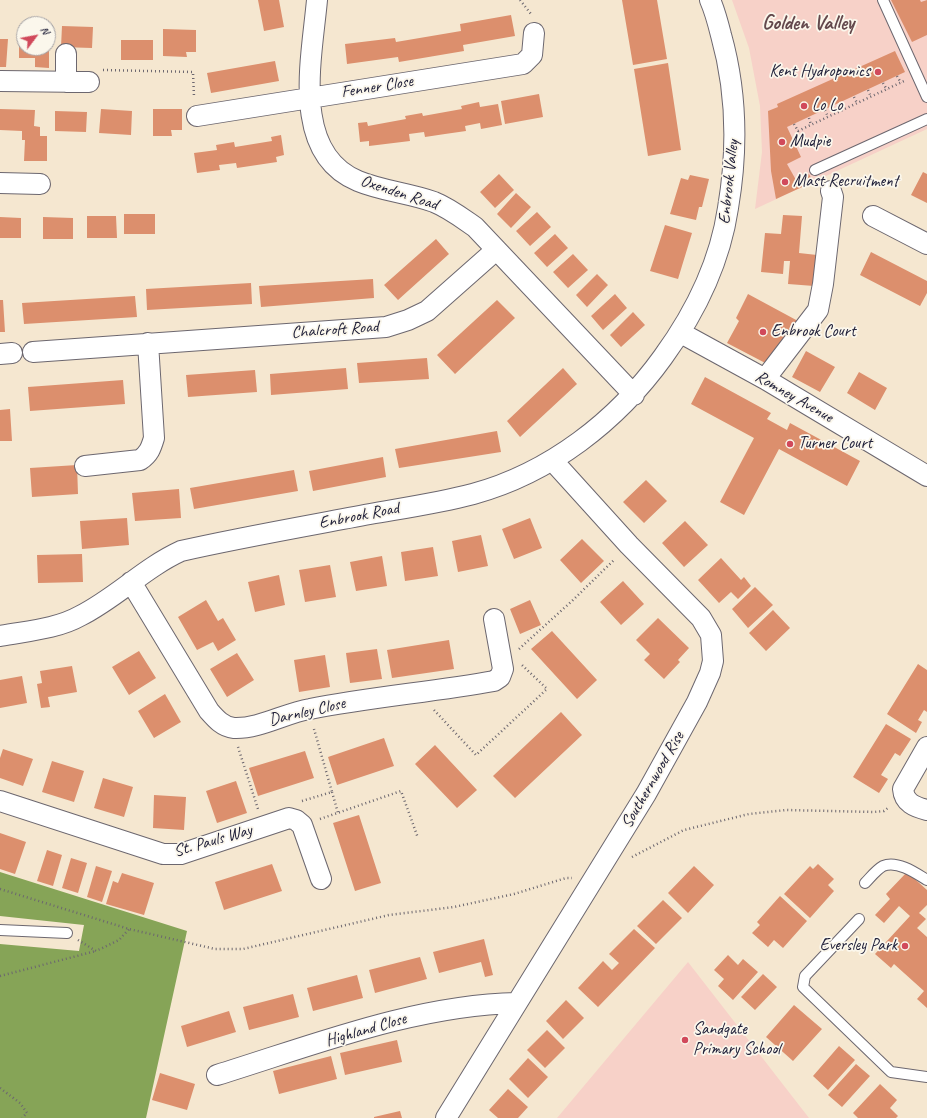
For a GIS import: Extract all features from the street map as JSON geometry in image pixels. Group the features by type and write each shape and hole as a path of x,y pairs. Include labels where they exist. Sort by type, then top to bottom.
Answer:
{"street":[{"name":"Oxenden Road","path":"317,0 309,72 310,97 313,122 317,137 329,161 357,181 434,202 451,210 475,227 634,395"},
{"name":"Enbrook Valley","path":"681,333 707,281 725,229 734,165 734,98 724,44 710,0"},
{"name":"Fenner Close","path":"197,116 523,64 532,55 534,33"},
{"path":"66,54 66,82"},
{"path":"0,81 89,82"},
{"path":"0,183 40,184"},
{"path":"765,379 818,310 823,284 833,197 831,191"},
{"path":"873,216 927,244"},
{"name":"Chalcroft Road","path":"33,352 386,327 408,320 427,311 496,250"},
{"name":"Romney Avenue","path":"681,333 765,379 927,476"},
{"name":"Enbrook Road","path":"0,636 50,626 79,617 102,604 162,560 181,551 473,494 515,479 552,460 594,431 615,414 634,395 681,333"},
{"path":"85,466 140,460 147,455 152,448 154,438 148,343"},
{"name":"Southernwood Rise","path":"446,1118 646,794 697,702 710,673 713,661 714,650 711,635 704,622 629,545 552,460"},
{"path":"131,582 210,711 219,722 232,728"},
{"name":"Darnley Close","path":"232,728 247,728 308,709 494,681 500,677 503,669 494,618"},
{"path":"927,747 906,782 903,796 912,804 927,810"},
{"name":"St. Pauls Way","path":"0,801 163,854 181,854 264,826 294,822"},
{"path":"294,822 321,879"},
{"name":"Highland Close","path":"217,1075 344,1035 410,1018 458,1007 517,1003"}],"lane":[{"path":"883,0 927,96"},
{"path":"816,170 927,119"},
{"path":"865,883 884,866 893,865 913,871 927,880"},
{"path":"858,919 805,976 803,987 891,1072 927,1077"},
{"path":"0,930 67,933"}],"path":[{"path":"89,82 92,70 193,72 192,88 197,116"},
{"path":"897,76 901,83"},
{"path":"794,124 798,131 908,80"},
{"path":"883,82 887,90"},
{"path":"868,90 871,97"},
{"path":"854,97 857,103"},
{"path":"839,104 842,110"},
{"path":"825,110 828,117"},
{"path":"809,118 811,125"},
{"path":"517,650 573,600 629,545"},
{"path":"417,692 476,755 547,689 517,660"},
{"path":"308,709 338,813"},
{"path":"232,728 264,826"},
{"path":"332,792 294,803 294,822 338,813 402,792 418,838"},
{"path":"631,857 684,830 749,814 786,810 884,811 903,796"},
{"path":"0,889 129,929 215,949 243,949 389,915 454,907 514,894 566,878 594,880"},
{"path":"0,976 96,951 119,940 129,929"},
{"path":"67,933 96,951"},
{"path":"0,1088 20,1103 27,1113 22,1118"}],"shaded area":[{"path":"732,0 927,0 927,129 755,209 762,152 760,106 749,48"},
{"name":"Sandgate Primary School","path":"688,962 809,1118 557,1118"}],"green space":[{"path":"0,872 187,931 146,1118 0,1118 0,944 79,951 84,925 0,916"}],"building":[{"path":"258,0 279,0 284,27 264,31"},
{"path":"622,0 657,0 667,59 633,65"},
{"path":"891,0 920,0 921,2 927,0 927,35 912,42"},
{"path":"511,15 515,36 463,45 464,51 399,62 398,57 347,64 345,44 395,38 396,42 461,31 460,24"},
{"path":"62,26 93,27 92,48 61,47"},
{"path":"163,29 196,30 196,52 186,52 187,57 163,56"},
{"path":"0,39 8,39 6,67 0,67"},
{"path":"121,40 153,40 153,60 121,60"},
{"path":"895,51 905,72 787,127 801,157 787,164 796,180 809,174 813,182 776,199 771,171 768,111 778,107 777,104"},
{"path":"19,56 49,56 49,68 35,67 35,58 19,58"},
{"path":"275,61 279,81 211,93 207,73"},
{"path":"668,63 681,150 648,156 634,69"},
{"path":"539,94 543,117 505,124 501,101"},
{"path":"479,102 480,107 498,104 502,125 481,129 480,123 465,126 466,131 425,137 424,132 409,134 410,141 369,146 369,141 360,142 358,123 367,122 368,126 406,119 405,116 422,113 423,116 462,109 461,106"},
{"path":"0,109 35,110 34,126 40,127 40,136 47,136 47,161 24,161 25,140 22,140 22,131 0,130"},
{"path":"101,109 132,111 131,135 99,133"},
{"path":"153,109 182,109 182,130 171,130 172,136 153,136"},
{"path":"55,111 87,112 86,132 55,131"},
{"path":"281,135 284,155 276,157 277,162 237,168 236,163 219,165 220,170 197,173 194,153 217,150 216,145 234,142 235,147 272,141 271,137"},
{"path":"923,172 927,174 927,203 911,195"},
{"path":"499,174 514,190 495,208 480,192"},
{"path":"690,175 709,179 702,207 699,207 696,220 670,214 681,178 688,180"},
{"path":"516,193 531,207 511,228 497,214"},
{"path":"537,212 551,227 530,246 516,231"},
{"path":"124,214 155,214 155,234 124,234"},
{"name":"Enbrook Court","path":"783,215 802,216 799,253 817,255 814,286 788,284 790,261 784,261 783,274 761,272 765,233 781,234"},
{"path":"87,216 116,216 117,238 87,238"},
{"path":"0,217 21,218 21,238 0,238"},
{"path":"43,217 73,218 73,239 43,239"},
{"path":"665,225 692,233 678,279 650,271"},
{"path":"555,234 568,248 547,267 534,253"},
{"path":"436,239 449,254 398,300 384,285"},
{"path":"871,252 927,281 927,293 920,306 860,275"},
{"path":"573,254 588,270 568,288 553,272"},
{"path":"597,274 608,285 587,307 576,295"},
{"path":"373,279 374,298 261,307 259,286"},
{"path":"251,283 252,304 147,310 146,289"},
{"path":"615,294 627,308 603,330 591,316"},
{"name":"Enbrook Court","path":"748,294 798,321 771,366 727,343 739,321 736,318"},
{"path":"135,296 137,317 24,324 22,303"},
{"path":"0,300 3,300 5,332 0,332"},
{"path":"497,300 515,318 455,374 437,355"},
{"path":"633,312 645,325 621,347 610,335"},
{"path":"806,351 835,367 820,392 792,377"},
{"path":"427,358 429,379 359,383 357,363"},
{"path":"346,368 348,389 271,395 270,374"},
{"path":"563,368 577,384 520,437 507,421"},
{"path":"255,370 257,392 188,397 186,375"},
{"path":"859,372 887,388 875,410 847,393"},
{"name":"Turner Court","path":"705,377 771,413 767,419 787,430 790,423 860,461 847,486 779,449 744,515 720,502 754,438 691,404"},
{"path":"123,380 125,404 30,411 28,387"},
{"path":"10,409 12,441 0,441 0,410"},
{"path":"497,431 501,452 399,468 395,449"},
{"path":"383,457 386,477 313,491 309,471"},
{"path":"77,465 78,494 32,497 30,468"},
{"path":"294,470 298,491 194,509 190,488"},
{"path":"646,480 667,501 644,523 623,502"},
{"path":"179,489 181,518 135,521 132,493"},
{"path":"127,518 129,545 82,549 80,521"},
{"path":"530,518 542,548 514,559 502,529"},
{"path":"685,521 708,545 684,567 662,543"},
{"path":"481,535 488,566 458,572 452,541"},
{"path":"582,539 604,561 581,583 560,560"},
{"path":"433,547 438,576 405,581 401,552"},
{"path":"82,554 83,582 38,583 37,555"},
{"path":"382,556 387,586 356,591 350,562"},
{"path":"721,558 741,580 744,577 751,586 738,599 731,592 719,603 698,580"},
{"path":"330,565 336,597 305,602 299,570"},
{"path":"279,575 285,605 255,612 248,582"},
{"path":"623,581 644,604 621,625 600,602"},
{"path":"755,587 773,605 748,628 732,609"},
{"path":"206,600 218,621 223,618 236,640 218,651 213,642 197,650 178,617"},
{"path":"530,600 541,625 520,634 510,609"},
{"path":"773,610 790,628 766,651 749,633"},
{"path":"658,618 689,648 678,660 680,662 664,679 644,660 650,654 636,640"},
{"path":"552,631 597,680 577,699 531,649"},
{"path":"449,640 454,669 392,678 387,650"},
{"path":"377,649 382,679 350,683 346,653"},
{"path":"139,651 156,678 129,695 112,667"},
{"path":"237,653 254,680 227,697 210,669"},
{"path":"325,655 330,687 299,692 294,660"},
{"path":"918,664 927,670 927,712 924,710 918,720 922,722 916,733 887,714"},
{"path":"72,666 77,692 48,697 50,707 41,708 37,684 42,683 40,671"},
{"path":"22,676 27,703 0,708 0,680"},
{"path":"165,694 181,722 154,738 138,711"},
{"path":"561,712 582,735 515,798 493,776"},
{"path":"886,724 911,739 900,756 895,753 881,775 888,779 879,793 853,777"},
{"path":"384,738 394,766 337,785 328,757"},
{"path":"435,745 477,790 457,808 415,764"},
{"path":"3,749 33,759 23,786 0,778 0,758"},
{"path":"305,751 314,778 258,796 249,768"},
{"path":"52,761 84,771 74,802 42,792"},
{"path":"103,778 133,787 124,817 94,808"},
{"path":"236,781 247,813 217,823 206,791"},
{"path":"154,795 186,797 184,830 153,828"},
{"path":"359,815 381,883 355,891 333,823"},
{"path":"0,833 26,842 15,874 0,869"},
{"path":"47,850 62,855 53,886 37,881"},
{"path":"71,858 87,863 78,893 62,888"},
{"path":"272,864 282,891 224,910 215,882"},
{"path":"818,864 834,879 828,885 834,891 810,918 784,894 810,866 813,869"},
{"path":"96,866 112,871 102,902 87,897"},
{"path":"694,866 714,885 688,913 668,893"},
{"name":"Eversley Park","path":"907,872 927,890 927,905 919,913 926,919 917,928 927,937 927,1008 917,999 924,991 894,964 891,968 875,954 910,916 899,906 884,923 875,915 890,899 886,894"},
{"path":"122,873 154,883 144,915 106,904 113,881 118,883"},
{"path":"780,896 807,921 783,948 774,940 768,947 752,933 760,925 757,922"},
{"path":"663,900 682,918 656,944 637,926"},
{"path":"634,929 655,948 598,1007 578,988 603,961 612,970 619,963 609,954"},
{"path":"484,939 493,975 485,977 481,962 439,973 433,952"},
{"path":"728,955 738,965 743,959 758,972 733,1000 718,986 724,979 714,970"},
{"path":"420,957 427,979 375,993 369,970"},
{"path":"763,974 777,987 755,1010 741,997"},
{"path":"357,975 363,998 313,1011 307,988"},
{"path":"293,994 299,1017 249,1030 243,1007"},
{"path":"566,1000 584,1018 563,1039 546,1021"},
{"path":"794,1005 822,1029 793,1061 766,1037"},
{"path":"229,1011 236,1032 187,1047 181,1026"},
{"path":"547,1030 565,1048 545,1068 527,1050"},
{"path":"397,1040 402,1062 345,1075 340,1053"},
{"path":"839,1046 855,1060 828,1090 813,1076"},
{"path":"331,1056 337,1079 279,1094 273,1071"},
{"path":"528,1058 548,1077 528,1098 509,1079"},
{"path":"856,1064 870,1076 842,1107 828,1095"},
{"path":"160,1073 195,1084 187,1110 152,1100"},
{"path":"880,1084 897,1100 890,1108 898,1116 896,1118 858,1118 853,1113"},
{"path":"508,1089 528,1107 518,1118 498,1118 489,1110"},
{"path":"400,1111 402,1118 374,1118 374,1117"}],"place":[{"name":"Kent Hydroponics","path":"878,72"},
{"name":"Lo Lo","path":"804,106"},
{"name":"Mudpie","path":"782,142"},
{"name":"Mast Recruitment","path":"785,182"},
{"name":"Enbrook Court","path":"763,332"},
{"name":"Turner Court","path":"790,444"},
{"name":"Eversley Park","path":"905,946"},
{"name":"Sandgate Primary School","path":"685,1040"}],"district":[{"name":"Golden Valley","path":"808,23"}]}
